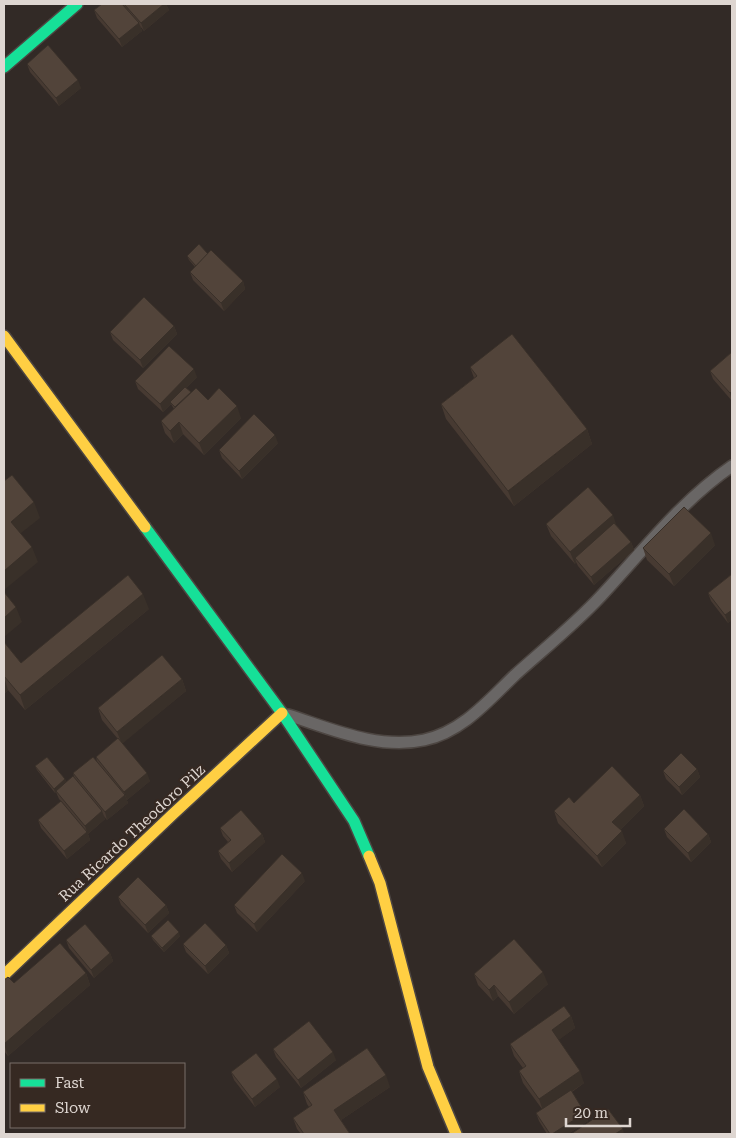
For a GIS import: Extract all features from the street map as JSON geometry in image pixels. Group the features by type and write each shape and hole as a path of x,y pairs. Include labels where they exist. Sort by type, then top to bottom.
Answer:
{"main road":[{"path":"4,67 78,4"},
{"path":"4,336 282,713 354,821 380,883 428,1067 456,1134"},
{"name":"Rua Ricardo Theodoro Pilz","path":"4,975 172,814 282,713"}],"lane":[{"path":"282,713 366,740 402,742 423,740 445,734 472,716 600,597 682,508 714,478 732,466"}],"building":[{"path":"102,4 122,4 139,23 119,39 94,10"},
{"path":"124,4 164,4 141,23"},
{"path":"48,45 78,80 56,98 27,64"},
{"path":"199,244 208,254 196,266 187,256"},
{"path":"211,250 243,281 221,303 190,272"},
{"path":"144,297 174,326 140,360 110,332"},
{"path":"512,334 587,429 508,491 441,404 477,376 470,367"},
{"path":"169,346 194,369 160,404 135,381"},
{"path":"732,352 732,391 730,393 710,371"},
{"path":"185,387 191,392 175,407 170,402"},
{"path":"196,388 208,400 219,388 237,406 199,443 179,422 170,431 161,421"},
{"path":"254,414 275,435 239,471 219,450"},
{"path":"12,475 34,502 11,522 32,547 4,571 4,481"},
{"path":"588,487 613,515 570,552 546,524"},
{"path":"684,507 711,533 669,574 643,548"},
{"path":"614,523 631,542 591,577 575,558"},
{"path":"732,574 732,610 725,615 708,593"},
{"path":"128,575 143,594 20,695 4,676 4,642 21,663"},
{"path":"4,592 16,607 4,618"},
{"path":"162,655 182,679 117,732 98,708"},
{"path":"118,738 147,773 124,792 96,757"},
{"path":"681,753 697,769 679,787 663,771"},
{"path":"47,757 65,779 54,789 35,766"},
{"path":"93,757 125,795 105,812 73,773"},
{"path":"612,766 640,795 612,822 622,831 597,856 554,811 569,797 574,803"},
{"path":"73,776 102,811 85,826 56,791"},
{"path":"61,801 87,832 64,851 38,820"},
{"path":"684,809 708,834 688,853 664,829"},
{"path":"241,810 262,834 229,863 218,851 231,840 220,828"},
{"path":"282,854 302,873 254,924 234,905"},
{"path":"138,877 166,905 145,925 118,897"},
{"path":"168,920 179,932 162,948 151,936"},
{"path":"205,923 226,945 205,966 183,944"},
{"path":"85,924 110,953 91,970 66,940"},
{"path":"514,939 543,972 509,1002 494,985 489,990 474,974"},
{"path":"60,943 86,973 4,1044 4,980 8,977 14,983"},
{"path":"564,1006 571,1016 552,1030 580,1071 539,1099 519,1071 526,1066 510,1044"},
{"path":"309,1021 333,1052 298,1080 273,1049"},
{"path":"367,1048 386,1075 334,1110 350,1134 304,1134 293,1118 312,1105 303,1092"},
{"path":"256,1053 277,1079 252,1099 231,1072"},
{"path":"571,1090 585,1113 550,1134 536,1113"},
{"path":"608,1109 623,1129 615,1134 571,1134"}],"traffic: fast":[{"path":"4,67 77,4"},
{"path":"145,527 282,713 354,821 369,856"}],"traffic: slow":[{"path":"4,336 145,527"},
{"path":"4,975 282,713"},
{"path":"369,856 380,883 428,1067 456,1134"}]}
